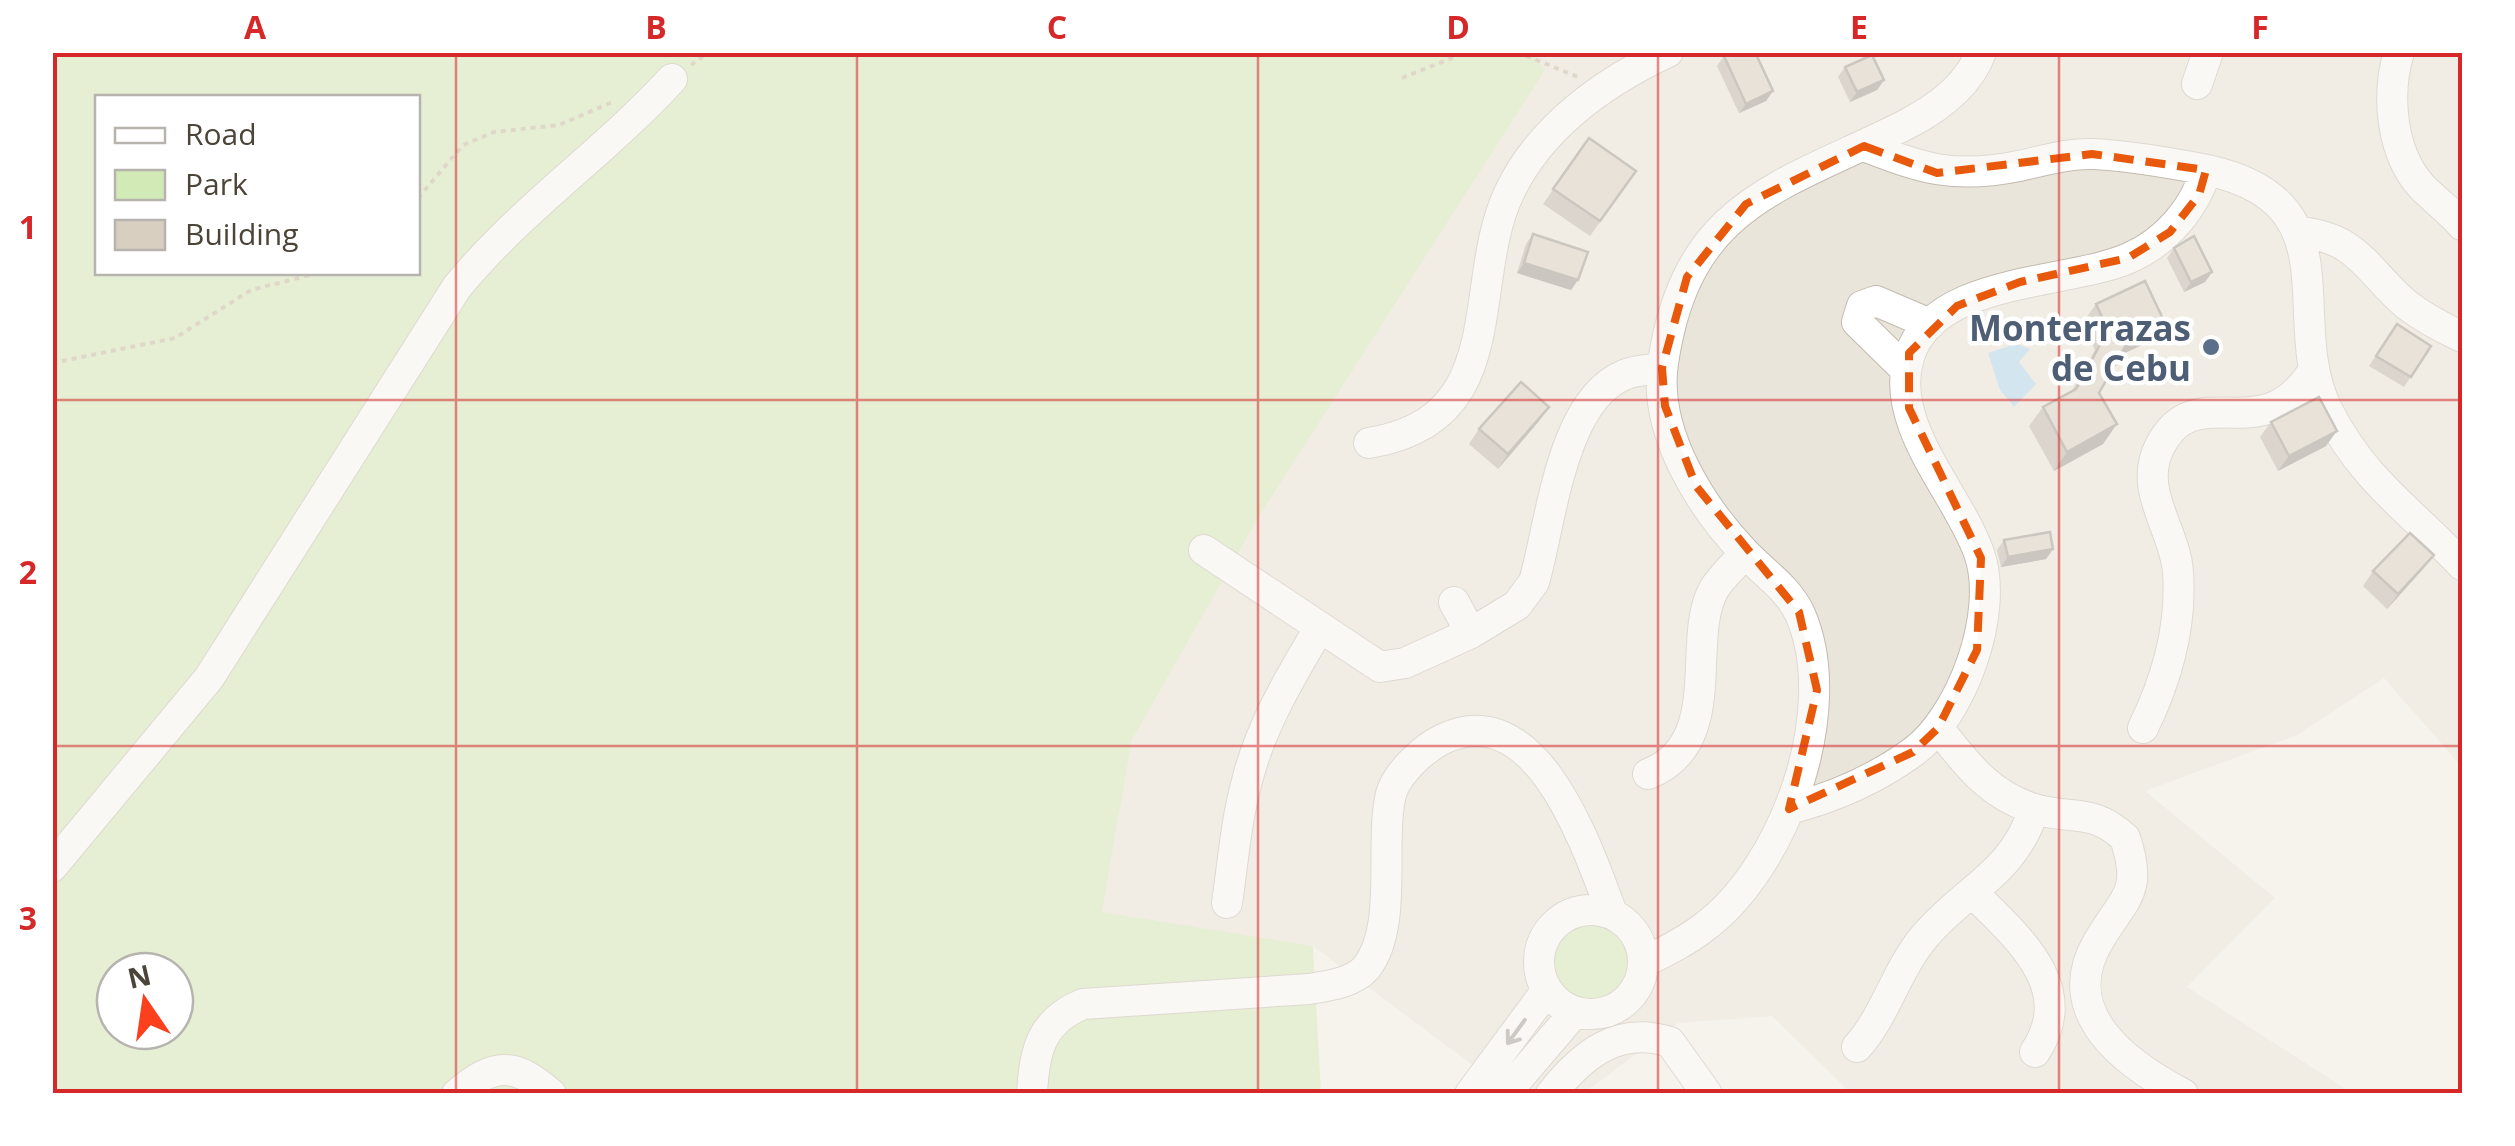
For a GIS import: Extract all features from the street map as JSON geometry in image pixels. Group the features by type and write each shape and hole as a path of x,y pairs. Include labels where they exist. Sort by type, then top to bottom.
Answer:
{"street":[{"path":"1370,443 1405,434 1452,398 1482,335 1488,271 1509,192 1560,122 1668,52"},
{"path":"1644,962 1705,928 1765,856 1789,809 1812,725 1816,690 1812,648 1799,612 1782,587 1745,554 1696,486 1673,442 1662,368 1672,317 1687,276 1714,236 1746,204 1779,184 1928,113 1964,82 1982,52"},
{"path":"2197,84 2208,52"},
{"path":"2399,52 2392,114 2401,154 2420,185 2462,224"},
{"path":"52,867 209,678 457,288 488,250 627,128 672,79"},
{"path":"1864,146 1937,173 1977,174 2092,154 2206,170 2256,186 2298,232 2309,282 2313,371 2327,410 2388,498 2462,564"},
{"path":"1789,809 1840,794 1914,752 1938,728 1976,650 1985,587 1972,536 1925,448 1909,408 1906,370 1910,353 1930,324 1957,306 2020,282 2128,258 2170,232 2199,195 2206,170"},
{"path":"2298,232 2326,234 2347,243 2407,304 2462,337"},
{"path":"1906,370 1857,322 1862,306 1876,302 1930,324"},
{"path":"1204,550 1380,667 1405,663 1470,633 1517,605 1534,582 1582,413 1600,390 1625,374 1662,368"},
{"path":"2143,728 2170,662 2178,596 2178,568 2154,495 2152,471 2158,449 2170,430 2188,417 2210,411 2273,411 2302,390 2313,371"},
{"path":"1648,774 1665,768 1680,752 1701,686 1708,606 1714,589 1745,554"},
{"path":"1454,602 1470,633"},
{"path":"1227,904 1246,784 1258,745 1280,694 1320,628"},
{"path":"1938,728 1976,778 2034,810 2094,816 2125,838 2141,881 2098,940 2085,970 2084,994 2104,1038 2124,1059 2183,1094"},
{"path":"1032,1094 1034,1062 1046,1027 1072,1008 1310,989 1339,984 1366,968 1378,937 1385,894 1392,792 1406,770 1433,744 1458,732 1485,730 1510,739 1540,764 1589,854 1612,914 1635,933 1644,962 1631,996 1599,1014 1574,1013 1547,990 1539,956 1555,924 1576,912 1612,914"},
{"path":"1858,1048 1870,1033 1897,974 1926,934 2013,856 2034,810"},
{"path":"1974,894 2036,960 2050,1014 2048,1033 2035,1052"},
{"path":"1470,1094 1547,990"},
{"path":"1505,1094 1574,1013"},
{"path":"1551,1094 1590,1051 1636,1036 1670,1042 1707,1094"},
{"path":"457,1094 474,1079 501,1069 526,1072 550,1094"}],"path":[{"path":"1402,78 1467,52"},
{"path":"1517,52 1606,89"},
{"path":"420,196 463,145 494,132 559,125 625,97"},
{"path":"52,363 174,338 251,290 310,275"}],"highlighted area":[{"path":"1864,146 1937,173 2092,154 2206,170 2199,195 2170,232 2128,258 2020,282 1957,306 1909,353 1909,408 1981,558 1977,650 1938,728 1913,752 1789,809 1817,690 1799,612 1696,486 1665,406 1662,368 1687,277 1746,204"}],"shaded area":[{"name":"Monterrazas de Cebu","path":"1532,53 2462,53 2462,767 2384,678 2297,735 2145,791 2275,898 2187,987 2352,1093 1851,1093 1772,1016 1678,1023 1584,1093 1510,1093 1313,946 1102,913 1132,740 1260,515 1545,70"}],"green space":[{"path":"52,53 1532,53 1545,70 1260,515 1132,740 1102,912 1313,946 1321,1093 53,1093"},
{"path":"1594,920 1610,923 1623,932 1632,945 1632,977 1623,990 1610,999 1594,1002 1578,999 1565,990 1556,977 1553,961 1556,945 1565,932 1578,923"}],"water":[{"path":"2016,344 2030,349 2019,362 2036,384 2014,407 2000,390 1988,353"}],"building":[{"path":"1755,52 1773,91 1746,104 1724,56"},
{"path":"1872,55 1884,80 1857,92 1845,67"},
{"path":"1589,138 1636,171 1600,221 1553,189"},
{"path":"1533,234 1588,252 1578,280 1524,263"},
{"path":"2194,236 2212,272 2191,282 2174,248"},
{"path":"2145,281 2164,321 2130,338 2099,393 2117,424 2067,452 2043,407 2076,389 2108,330 2096,304"},
{"path":"2397,324 2431,346 2411,377 2376,356"},
{"path":"1521,382 1549,407 1508,454 1479,429"},
{"path":"2319,397 2337,431 2289,456 2271,422"},
{"path":"2050,532 2053,549 2008,557 2004,540"},
{"path":"2410,533 2434,555 2398,594 2373,571"}],"place":[{"name":"Monterrazas de Cebu","path":"2211,347"}]}
